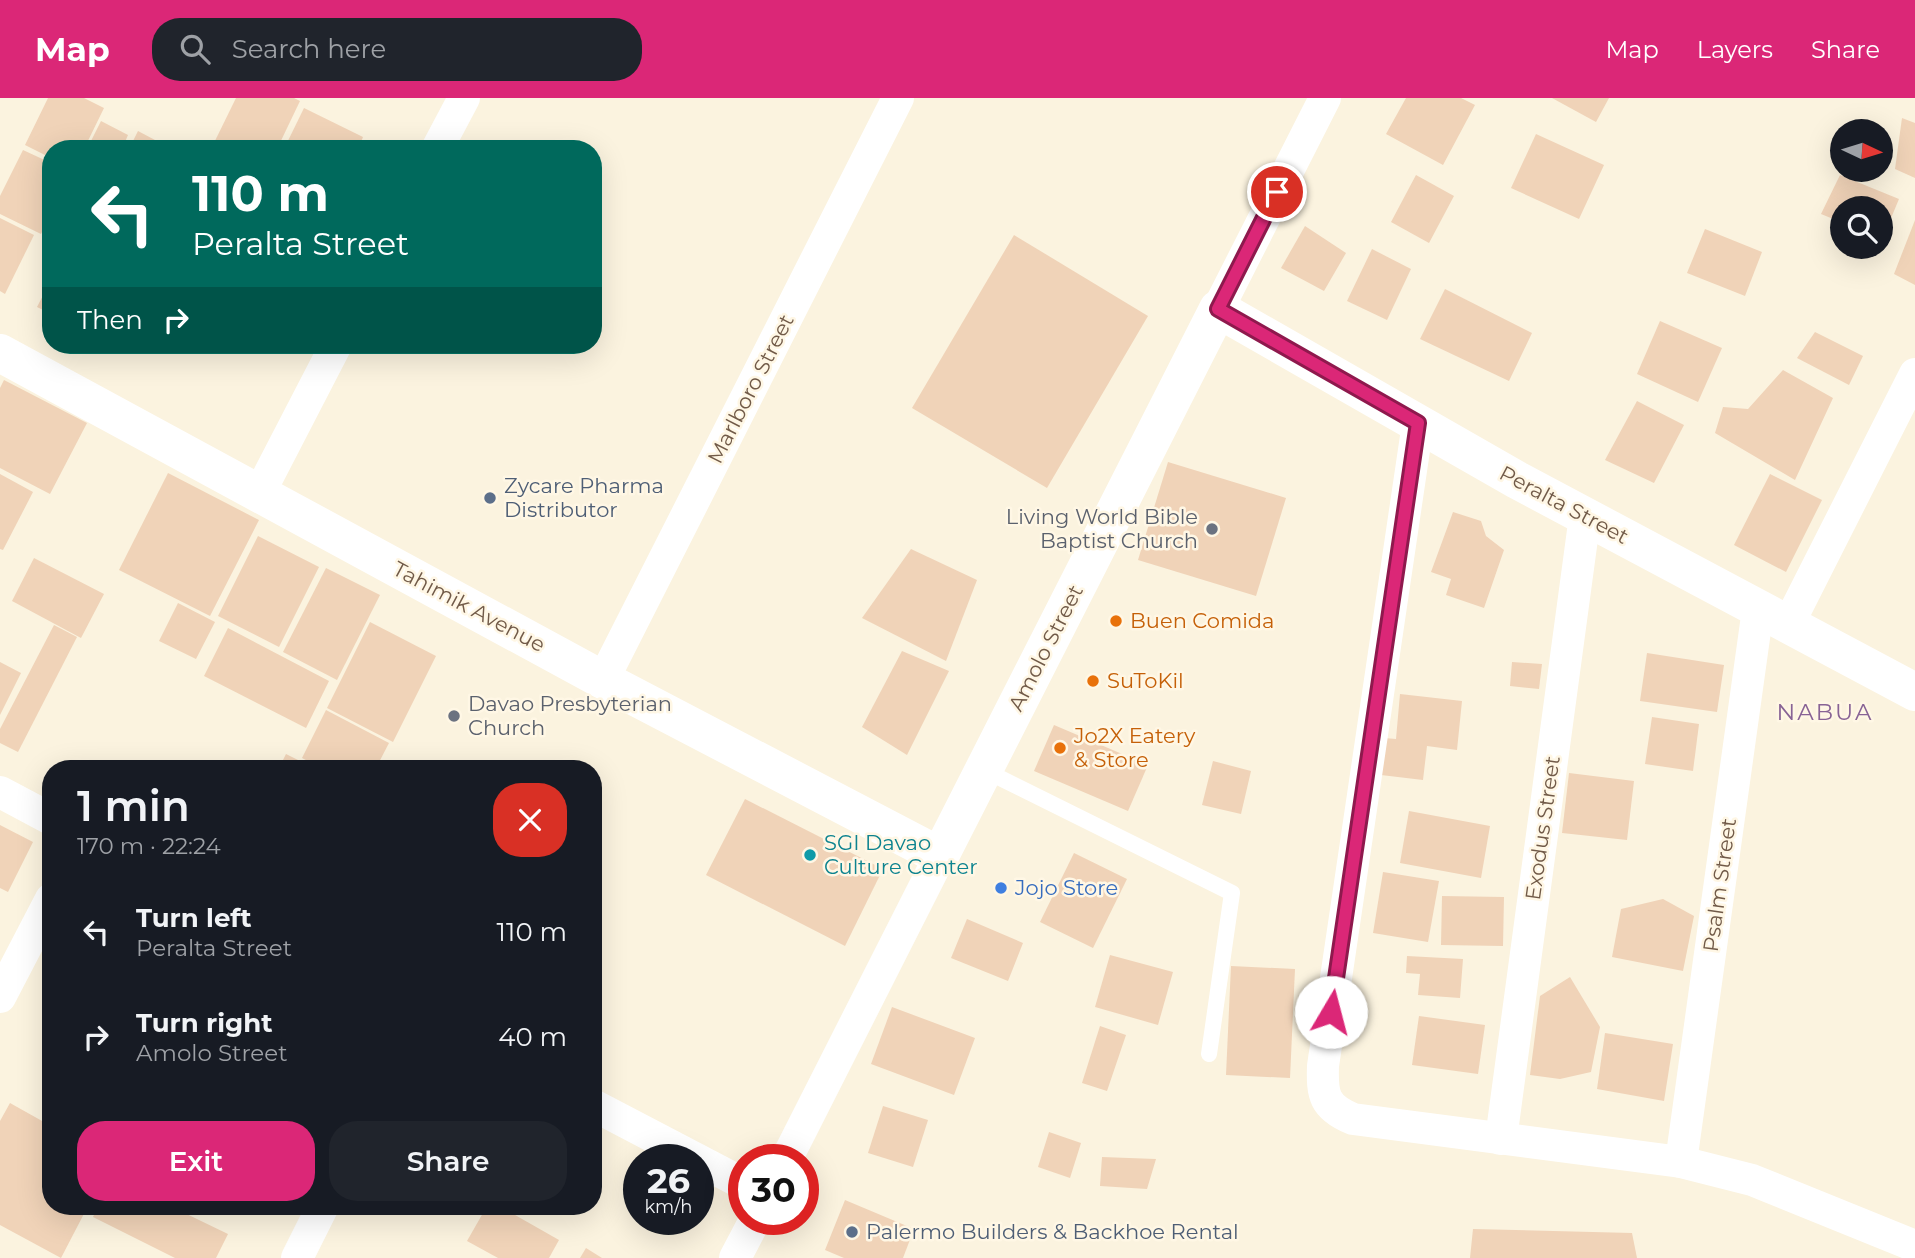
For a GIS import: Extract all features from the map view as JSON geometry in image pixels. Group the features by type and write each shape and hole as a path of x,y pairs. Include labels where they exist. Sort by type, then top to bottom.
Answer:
{"street":[{"path":"443,140 464,98"},
{"name":"Marlboro Street","path":"603,680 898,98"},
{"name":"Amolo Street","path":"794,1144 1325,98"},
{"name":"Peralta Street","path":"1218,309 1585,516 1915,692"},
{"name":"Tahimik Avenue","path":"0,353 603,680 940,856"},
{"path":"259,494 331,354"},
{"name":"Psalm Street","path":"1681,1162 1773,617 1915,374"},
{"path":"1418,423 1323,1066 1322,1089 1328,1102 1338,1112 1353,1119 1681,1162 1752,1180 1915,1246"},
{"name":"Exodus Street","path":"1501,1139 1585,516"},
{"path":"0,792 42,814"},
{"path":"0,996 42,916"},
{"path":"602,1110 728,1176"},
{"path":"297,1258 318,1215"},
{"path":"735,1258 747,1235"}],"lane":[{"path":"984,770 1232,893 1209,1054"}],"building":[{"path":"48,98 84,98 104,108 88,140 42,140 42,154 25,145"},
{"path":"236,98 294,98 300,101 281,140 215,140"},
{"path":"1406,98 1461,98 1475,105 1443,165 1386,134"},
{"path":"1552,98 1609,98 1596,122"},
{"path":"304,108 363,137 362,140 288,140"},
{"path":"1902,118 1915,123 1915,178 1895,169"},
{"path":"101,121 128,135 126,140 92,140"},
{"path":"138,131 155,140 134,140"},
{"path":"1536,134 1604,165 1579,219 1511,188"},
{"path":"23,150 42,159 41,234 0,214 0,196"},
{"path":"1416,175 1454,196 1429,243 1391,222"},
{"path":"1837,182 1857,182 1892,196 1830,196 1830,218 1821,214"},
{"path":"1893,197 1899,199 1893,213"},
{"path":"0,218 34,235 5,294 0,291"},
{"path":"1915,220 1915,285 1894,274"},
{"path":"1305,226 1346,253 1324,291 1281,268"},
{"path":"1705,229 1762,252 1745,296 1687,273"},
{"path":"1014,235 1148,316 1047,488 912,408"},
{"path":"1372,249 1411,269 1387,320 1347,301"},
{"path":"1445,289 1532,333 1509,381 1420,339"},
{"path":"1660,321 1722,348 1698,402 1637,374"},
{"path":"1815,332 1863,356 1849,385 1797,358"},
{"path":"1783,370 1833,398 1795,480 1715,433 1723,407 1748,409"},
{"path":"4,380 87,423 50,494 0,468 0,388"},
{"path":"1637,401 1684,425 1654,483 1605,460"},
{"name":"Living World Bible Baptist Church","path":"1168,462 1286,498 1256,596 1138,560"},
{"path":"168,473 259,520 210,616 119,570"},
{"path":"0,474 33,492 3,550 0,549"},
{"path":"1770,474 1822,500 1786,572 1734,545"},
{"path":"1453,512 1481,521 1486,536 1504,550 1484,608 1446,595 1451,579 1431,572"},
{"path":"258,536 319,567 279,647 218,616"},
{"path":"911,549 977,580 946,661 862,618"},
{"path":"34,558 104,594 81,638 12,601"},
{"path":"326,568 380,595 337,680 283,652"},
{"path":"178,603 215,622 196,659 159,641"},
{"path":"370,622 436,656 393,742 327,708"},
{"path":"54,625 77,637 18,752 0,743 0,729"},
{"path":"228,628 329,681 306,728 204,676"},
{"path":"902,651 949,671 907,755 862,727"},
{"path":"1647,653 1724,665 1717,712 1640,701"},
{"path":"0,662 21,673 0,715"},
{"path":"1512,662 1542,664 1539,689 1510,686"},
{"path":"1400,694 1462,701 1457,750 1427,746 1423,780 1381,775 1384,738 1396,739"},
{"path":"326,710 389,743 380,760 302,758"},
{"path":"1652,717 1699,724 1693,771 1645,764"},
{"path":"1054,725 1148,765 1128,811 1034,771"},
{"path":"286,754 298,760 283,760"},
{"path":"1213,761 1251,771 1241,814 1202,805"},
{"path":"1569,773 1634,781 1627,840 1562,833"},
{"path":"745,799 883,869 845,946 706,875"},
{"path":"1409,811 1490,826 1481,878 1400,863"},
{"path":"0,825 33,842 8,892 0,888"},
{"path":"1074,853 1127,879 1093,948 1040,922"},
{"path":"1383,872 1439,881 1428,942 1373,933"},
{"path":"1442,896 1504,897 1503,946 1441,945"},
{"path":"1663,899 1694,916 1683,971 1612,957 1621,909"},
{"path":"967,919 1023,943 1008,981 951,958"},
{"path":"1110,955 1173,972 1158,1025 1095,1007"},
{"path":"1407,956 1463,959 1460,998 1418,995 1420,974 1406,973"},
{"path":"1231,966 1295,969 1290,1078 1226,1075"},
{"path":"1570,977 1600,1027 1591,1072 1560,1079 1530,1075 1540,996"},
{"path":"892,1007 975,1038 954,1095 871,1064"},
{"path":"1419,1016 1485,1025 1478,1074 1412,1065"},
{"path":"1100,1026 1126,1035 1107,1091 1082,1083"},
{"path":"1605,1033 1673,1044 1664,1101 1597,1089"},
{"path":"10,1103 42,1121 42,1215 83,1215 61,1258 0,1225 0,1121"},
{"path":"883,1106 928,1120 913,1167 868,1153"},
{"path":"1049,1132 1081,1143 1070,1178 1038,1167"},
{"path":"1102,1157 1156,1159 1147,1189 1100,1186"},
{"path":"845,1200 914,1229 903,1258 844,1258 825,1250"},
{"path":"189,1215 228,1234 216,1258 175,1258 93,1217"},
{"path":"482,1215 515,1215 559,1240 549,1258 498,1258 467,1241"},
{"path":"1473,1229 1632,1233 1637,1258 1470,1258"},
{"path":"586,1248 602,1258 580,1258"}],"place":[{"name":"Zycare Pharma Distributor","path":"490,498"},
{"name":"Living World Bible Baptist Church","path":"1212,529"},
{"name":"Buen Comida","path":"1116,621"},
{"name":"SuToKil","path":"1093,681"},
{"name":"Davao Presbyterian Church","path":"454,716"},
{"name":"Jo2X Eatery & Store","path":"1060,748"},
{"name":"SGI Davao Culture Center","path":"810,855"},
{"name":"Jojo Store","path":"1001,888"},
{"name":"Palermo Builders & Backhoe Rental","path":"852,1232"}],"district":[{"name":"NABUA","path":"1825,712"}],"route":[{"path":"1277,192 1218,309 1418,423 1331,1012"}]}
